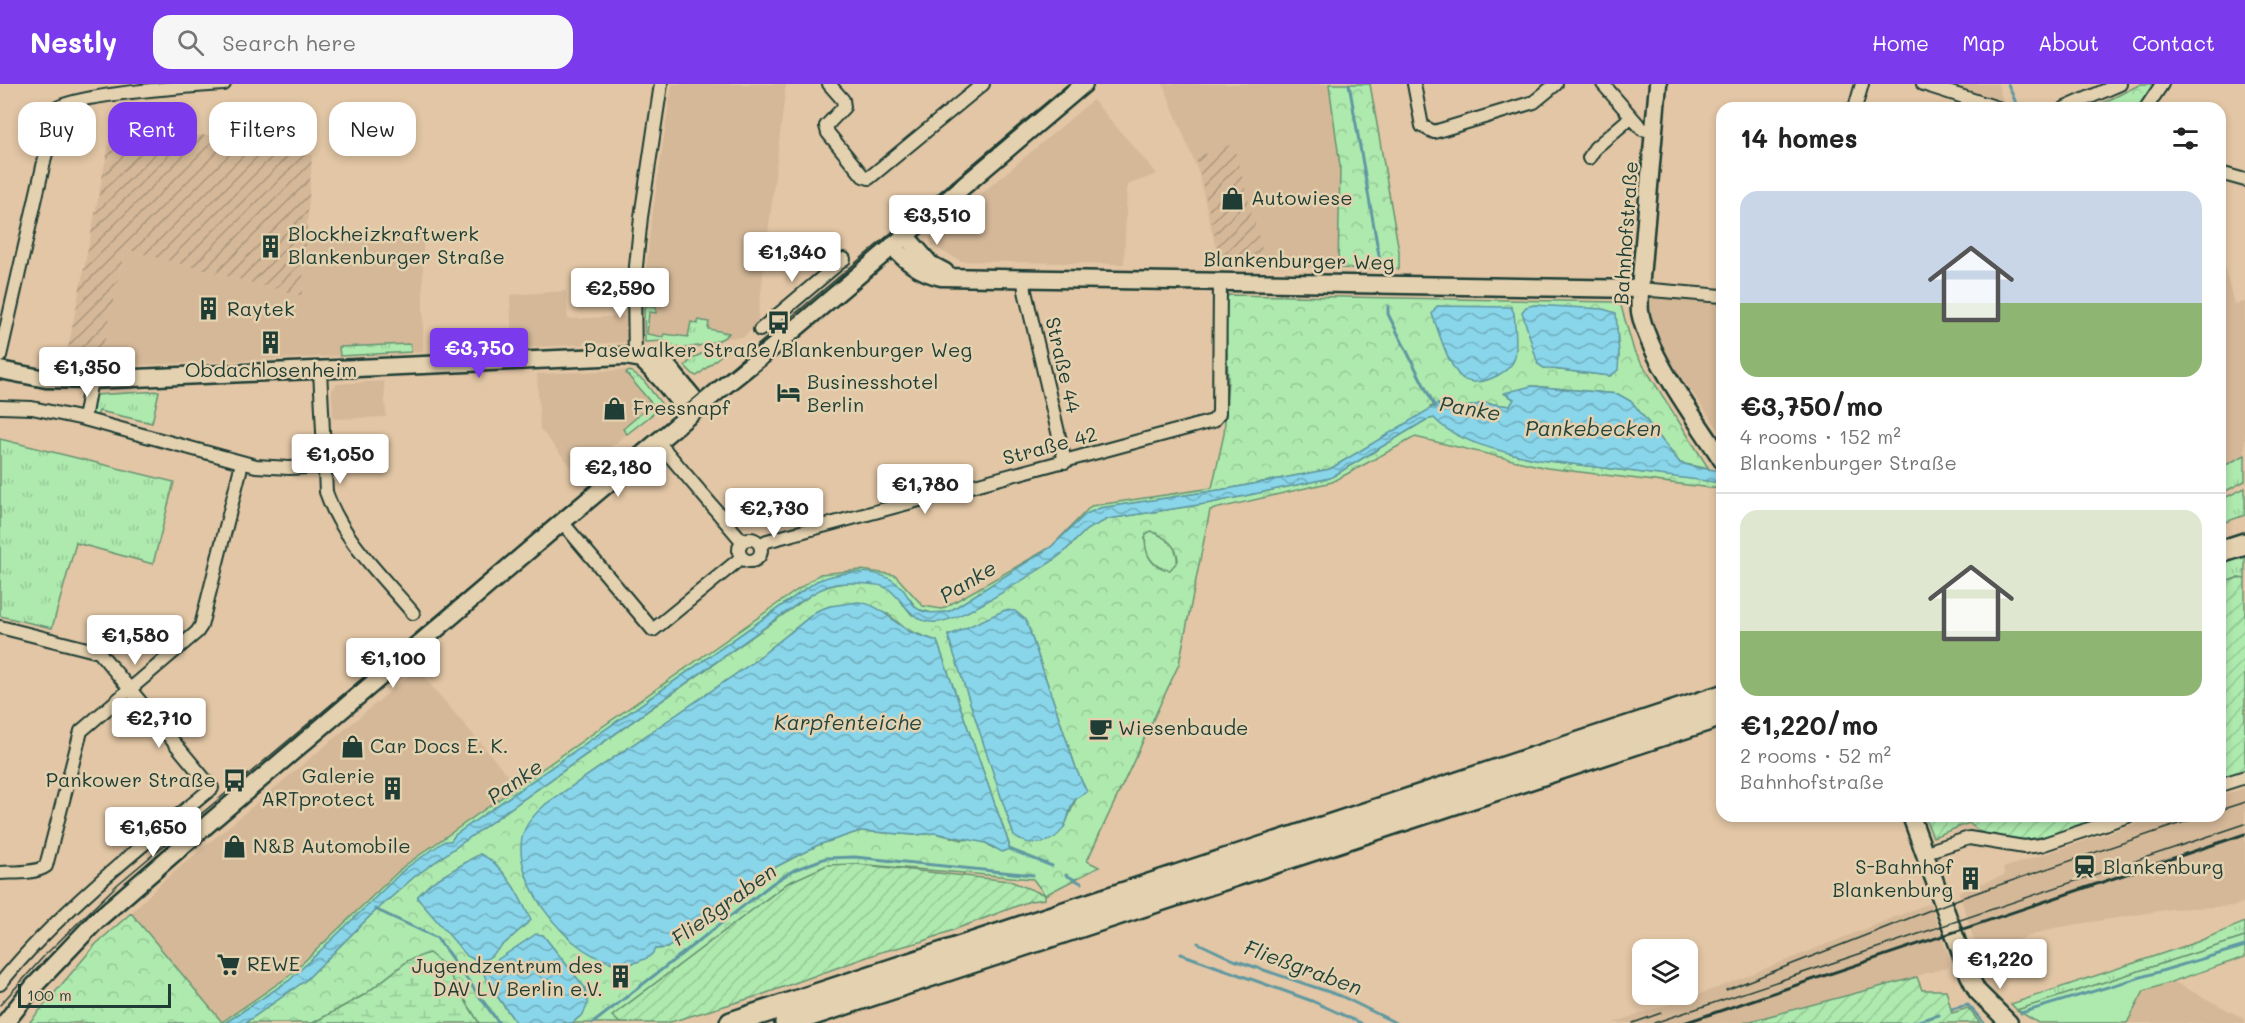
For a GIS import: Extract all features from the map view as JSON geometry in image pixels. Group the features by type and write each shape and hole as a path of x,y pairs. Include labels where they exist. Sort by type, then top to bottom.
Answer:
{"highway":[{"path":"2226,536 2245,530"},
{"path":"2226,550 2245,544"},
{"path":"731,1023 1716,698"},
{"path":"786,1023 1716,717"}],"main road":[{"path":"5,1023 34,986 96,921 562,522 788,335 1084,84"},
{"name":"Bahnhofstraße","path":"1658,84 1640,289 1641,313 1653,348 1716,450"},
{"name":"Blankenburger Weg","path":"899,240 908,263 926,273 941,277 1640,289"},
{"path":"0,370 46,379 91,380 603,356 638,359 695,410"},
{"path":"1914,822 1969,975 1977,991 2009,1023"}],"street":[{"path":"0,356 56,109 65,103 117,94 224,84"},
{"path":"638,359 634,286 661,84"},
{"path":"829,84 843,100 844,107 826,126 828,133 863,176 869,178 983,84"},
{"path":"1414,84 1422,126 1434,132 1534,102 1556,84"},
{"path":"1603,84 1630,118 1642,129 1653,131"},
{"path":"1857,102 1862,84"},
{"path":"1923,84 1979,102"},
{"path":"2079,102 2120,84"},
{"path":"2150,102 2162,84"},
{"name":"Bahnhofstraße","path":"1589,158 1595,147 1630,118"},
{"path":"2226,175 2245,180"},
{"path":"760,330 844,259"},
{"name":"Straße 44","path":"1024,277 1025,291 1065,462"},
{"name":"Straße 42","path":"760,545 767,541 1213,421 1219,414 1220,281"},
{"path":"1640,289 1716,295"},
{"path":"320,370 326,492 340,523 413,613"},
{"path":"84,419 91,380"},
{"path":"0,407 32,408 84,419 242,463 289,468 324,466"},
{"path":"658,442 742,542"},
{"path":"0,873 46,866 81,731 197,632 201,626 242,463"},
{"path":"562,522 653,630 741,558"},
{"path":"752,539 760,545 760,556 755,561 741,558 738,548 742,542 752,539"},
{"path":"0,627 99,652 212,788 76,905 0,984"},
{"path":"2226,783 2245,777"},
{"path":"1926,852 1970,838 2024,847 2042,845 2110,822"}],"shaded area":[{"path":"672,84 786,84 757,326 743,337 645,342 644,286"},
{"path":"1163,84 1329,84 1340,166 1338,268 1220,265 1198,171"},
{"path":"1943,84 1998,84 2003,102"},
{"path":"1093,100 1157,174 1127,185 1124,264 961,261 931,245 930,237"},
{"path":"197,135 209,135 209,156 312,156 302,296 125,249 99,367 64,368 108,149 108,156 197,156"},
{"path":"1233,144 1265,260 1221,262 1196,157"},
{"path":"423,234 423,352 99,367 125,249 302,296 306,241"},
{"path":"2226,273 2234,304 2245,302 2245,455 2226,465"},
{"path":"566,291 568,319 629,316 629,342 512,348 510,295"},
{"path":"1660,294 1716,301 1716,426 1662,351 1653,330 1649,308 1651,299"},
{"path":"626,370 633,373 661,405 578,475 540,429 537,374"},
{"path":"384,381 386,417 333,419 332,390 337,384"},
{"path":"417,669 517,786 404,866 289,976 222,1023 131,913 161,883"},
{"path":"2245,788 2245,902 2235,906 2171,909 2054,928 1978,953 1959,892 2005,875 2003,868 2141,822 2226,822 2226,794"},
{"path":"1930,903 1949,958 1949,967 1743,1023 1613,1023 1666,1005 1698,1005 1698,994"},
{"path":"2172,981 2245,1019 2245,1023 2127,1023 2144,991"}],"green space":[{"path":"1329,84 1370,84 1399,251 1399,269 1338,268 1340,166"},
{"path":"2141,84 2154,84 2142,102 2105,102"},
{"path":"1229,295 1615,302 1621,306 1634,351 1709,469 1680,463 1632,402 1618,394 1532,386 1505,394 1514,399 1510,406 1484,403 1443,413 1439,404 1430,407 1431,409 1330,469 1232,488 1100,508 1051,547 1091,506 1212,488 1224,434 1228,380 1225,300","holes":["1619,354 1617,370 1610,376 1544,368 1538,364"]},
{"path":"644,306 656,308 656,313 649,312 647,334 663,337 664,334 688,337 691,322 698,324 698,320 709,322 708,329 729,333 712,343 672,350 664,341 645,342"},
{"path":"410,344 411,352 340,356 339,347"},
{"path":"733,345 697,376 685,366 701,354"},
{"path":"630,371 644,381 663,406 627,434 623,429 652,404 626,373"},
{"path":"159,391 152,423 99,411 97,417 90,418 94,395"},
{"path":"1434,418 1458,436 1510,453 1540,460 1716,482 1716,488 1547,468 1415,437 1332,482 1210,510 1179,664 1087,861 1099,867 1045,895 1033,879 856,864 827,866 788,883 621,1009 627,1023 572,1023 583,1014 585,988 543,935 488,983 516,1023 479,1023 443,964 409,960 364,995 313,1023 245,1023 306,980 370,916 414,877 818,590 845,583 874,583 891,590 912,615 967,612 1051,562 1086,530 1108,519 1211,503 1330,478 1426,420","holes":["1157,533 1174,548 1178,561 1158,567 1152,561 1145,538","830,606 888,614 907,630 937,641 1009,849 993,848 986,843 972,839 962,840 935,833 915,835 860,831 818,845 770,870 667,948 655,949 619,964 591,953 566,935 541,905 525,873 525,829 546,804 752,663 817,611","1026,620 1086,792 1076,799 1064,827 1048,841 1020,840 1014,835 948,635","480,854 513,886 531,920 471,958 418,899 418,896 431,883"]},
{"path":"0,439 174,482 153,564 76,543 52,628 0,616"},
{"path":"2245,455 2245,481 2226,491 2226,465"},
{"path":"2245,488 2245,515 2226,522 2226,497"},
{"path":"1151,531 1166,539 1176,551 1177,562 1170,570 1158,566 1147,553 1146,534"},
{"path":"1051,547 950,611 936,614 917,609 897,586 873,575 846,574 817,581 455,835 451,841 445,842 406,868 290,980 225,1023 29,1023 96,944 131,913 222,1022 289,976 404,866 820,574 861,570 895,575 923,606 942,609"},
{"path":"2245,548 2245,579 2237,578 2226,582 2226,555"},
{"path":"2237,578 2245,579 2245,770 2226,776 2226,582"},
{"path":"1927,822 2089,822 2033,839 2003,839 1988,836 1969,823 1933,837"},
{"path":"856,864 1010,881 1045,895 1045,899 1030,901 924,941 881,952 761,995 667,1023 620,1023 612,1016 788,883 827,865"},
{"path":"2245,922 2245,937 2017,1010 2011,1004 2197,942"},
{"path":"2245,937 2245,957 2144,991 2127,1023 2038,1023 2017,1010"},
{"path":"429,953 443,964 479,1023 313,1023 364,995 409,960"},
{"path":"1917,977 1922,990 1946,990 1952,1013 1968,1008 1980,1023 1743,1023"}],"water":[{"path":"1534,305 1603,309 1616,313 1618,370 1610,376 1544,368 1538,364 1522,312 1526,307"},
{"path":"1437,306 1511,307 1514,313 1516,344 1511,366 1491,379 1483,381 1468,381 1462,378 1448,357 1432,314"},
{"path":"1532,386 1618,394 1632,402 1680,463 1716,470 1716,482 1540,460 1483,446 1455,434 1434,418 1426,420 1330,478 1211,503 1108,519 1086,530 1064,552 1026,578 949,620 929,622 922,620 888,588 882,586 834,584 803,600 414,877 370,916 306,980 245,1023 225,1023 290,980 406,868 445,841 451,841 455,835 817,581 849,573 872,573 892,580 922,611 934,613 950,611 1051,547 1086,514 1100,508 1232,488 1330,469 1438,404 1443,412 1484,403 1510,406 1514,399 1504,393"},
{"name":"Karpfenteiche","path":"858,602 873,606 912,633 937,641 1009,849 1002,852 986,843 935,833 915,835 860,831 818,845 770,870 667,948 655,949 650,956 640,961 616,963 594,956 572,941 552,921 536,897 525,873 521,850 525,829 531,819 546,804 752,663 817,611 830,606"},
{"name":"Karpfenteiche","path":"1005,610 1015,611 1026,620 1077,771 1087,792 1073,803 1066,824 1060,833 1041,843 1027,842 1014,836 948,636"},
{"path":"480,854 497,865 504,873 531,920 486,960 476,960 467,956 418,899 418,896 431,883"},
{"path":"536,934 543,935 585,988 588,1004 583,1014 572,1023 516,1023 488,983 482,970"}],"waterway":[{"path":"1349,84 1380,261"},
{"path":"2008,84 2016,102"},
{"name":"Panke","path":"1388,306 1388,314 1435,407"},
{"path":"1009,849 1052,866"},
{"name":"Fließgraben","path":"593,1023 773,883 794,870 826,858 855,857 1033,875"},
{"name":"Fließgraben","path":"1066,875 1081,883"},
{"name":"Fließgraben","path":"375,909 437,938 499,1023"},
{"name":"Fließgraben","path":"1198,943 1234,960 1341,996 1396,1023"},
{"path":"2021,1013 2245,946"},
{"name":"Fließgraben","path":"1181,954 1312,1001 1361,1023"},
{"path":"1952,1009 1968,1005 1984,1023"},
{"path":"1912,1023 1939,1015"}],"tram line":[{"path":"0,1005 45,955 118,884 1068,84"},
{"path":"2226,808 2245,802"},
{"path":"1726,990 1961,898 2184,822"},
{"path":"1654,1023 2245,824"},
{"path":"1633,1023 1661,1013"}],"railway":[{"path":"1684,1023 2245,834"}],"place":[{"name":"Autowiese","path":"1233,198"},
{"name":"Blockheizkraftwerk Blankenburger Straße","path":"270,246"},
{"name":"Raytek","path":"209,309"},
{"name":"Pasewalker Straße/Blankenburger Weg","path":"778,322"},
{"name":"Obdachlosenheim","path":"271,342"},
{"name":"Businesshotel Berlin","path":"789,393"},
{"name":"Fressnapf","path":"615,408"},
{"name":"Wiesenbaude","path":"1100,728"},
{"name":"Car Docs E. K.","path":"352,746"},
{"name":"Pankower Straße","path":"234,780"},
{"name":"Galerie ARTprotect","path":"393,788"},
{"name":"N&B Automobile","path":"235,846"},
{"name":"Blankenburg","path":"2085,867"},
{"name":"S-Bahnhof Blankenburg","path":"1971,878"},
{"name":"REWE","path":"229,964"},
{"name":"Jugendzentrum des DAV LV Berlin e.V.","path":"621,977"}],"water label":[{"name":"Pankebecken","path":"1593,429"}]}
